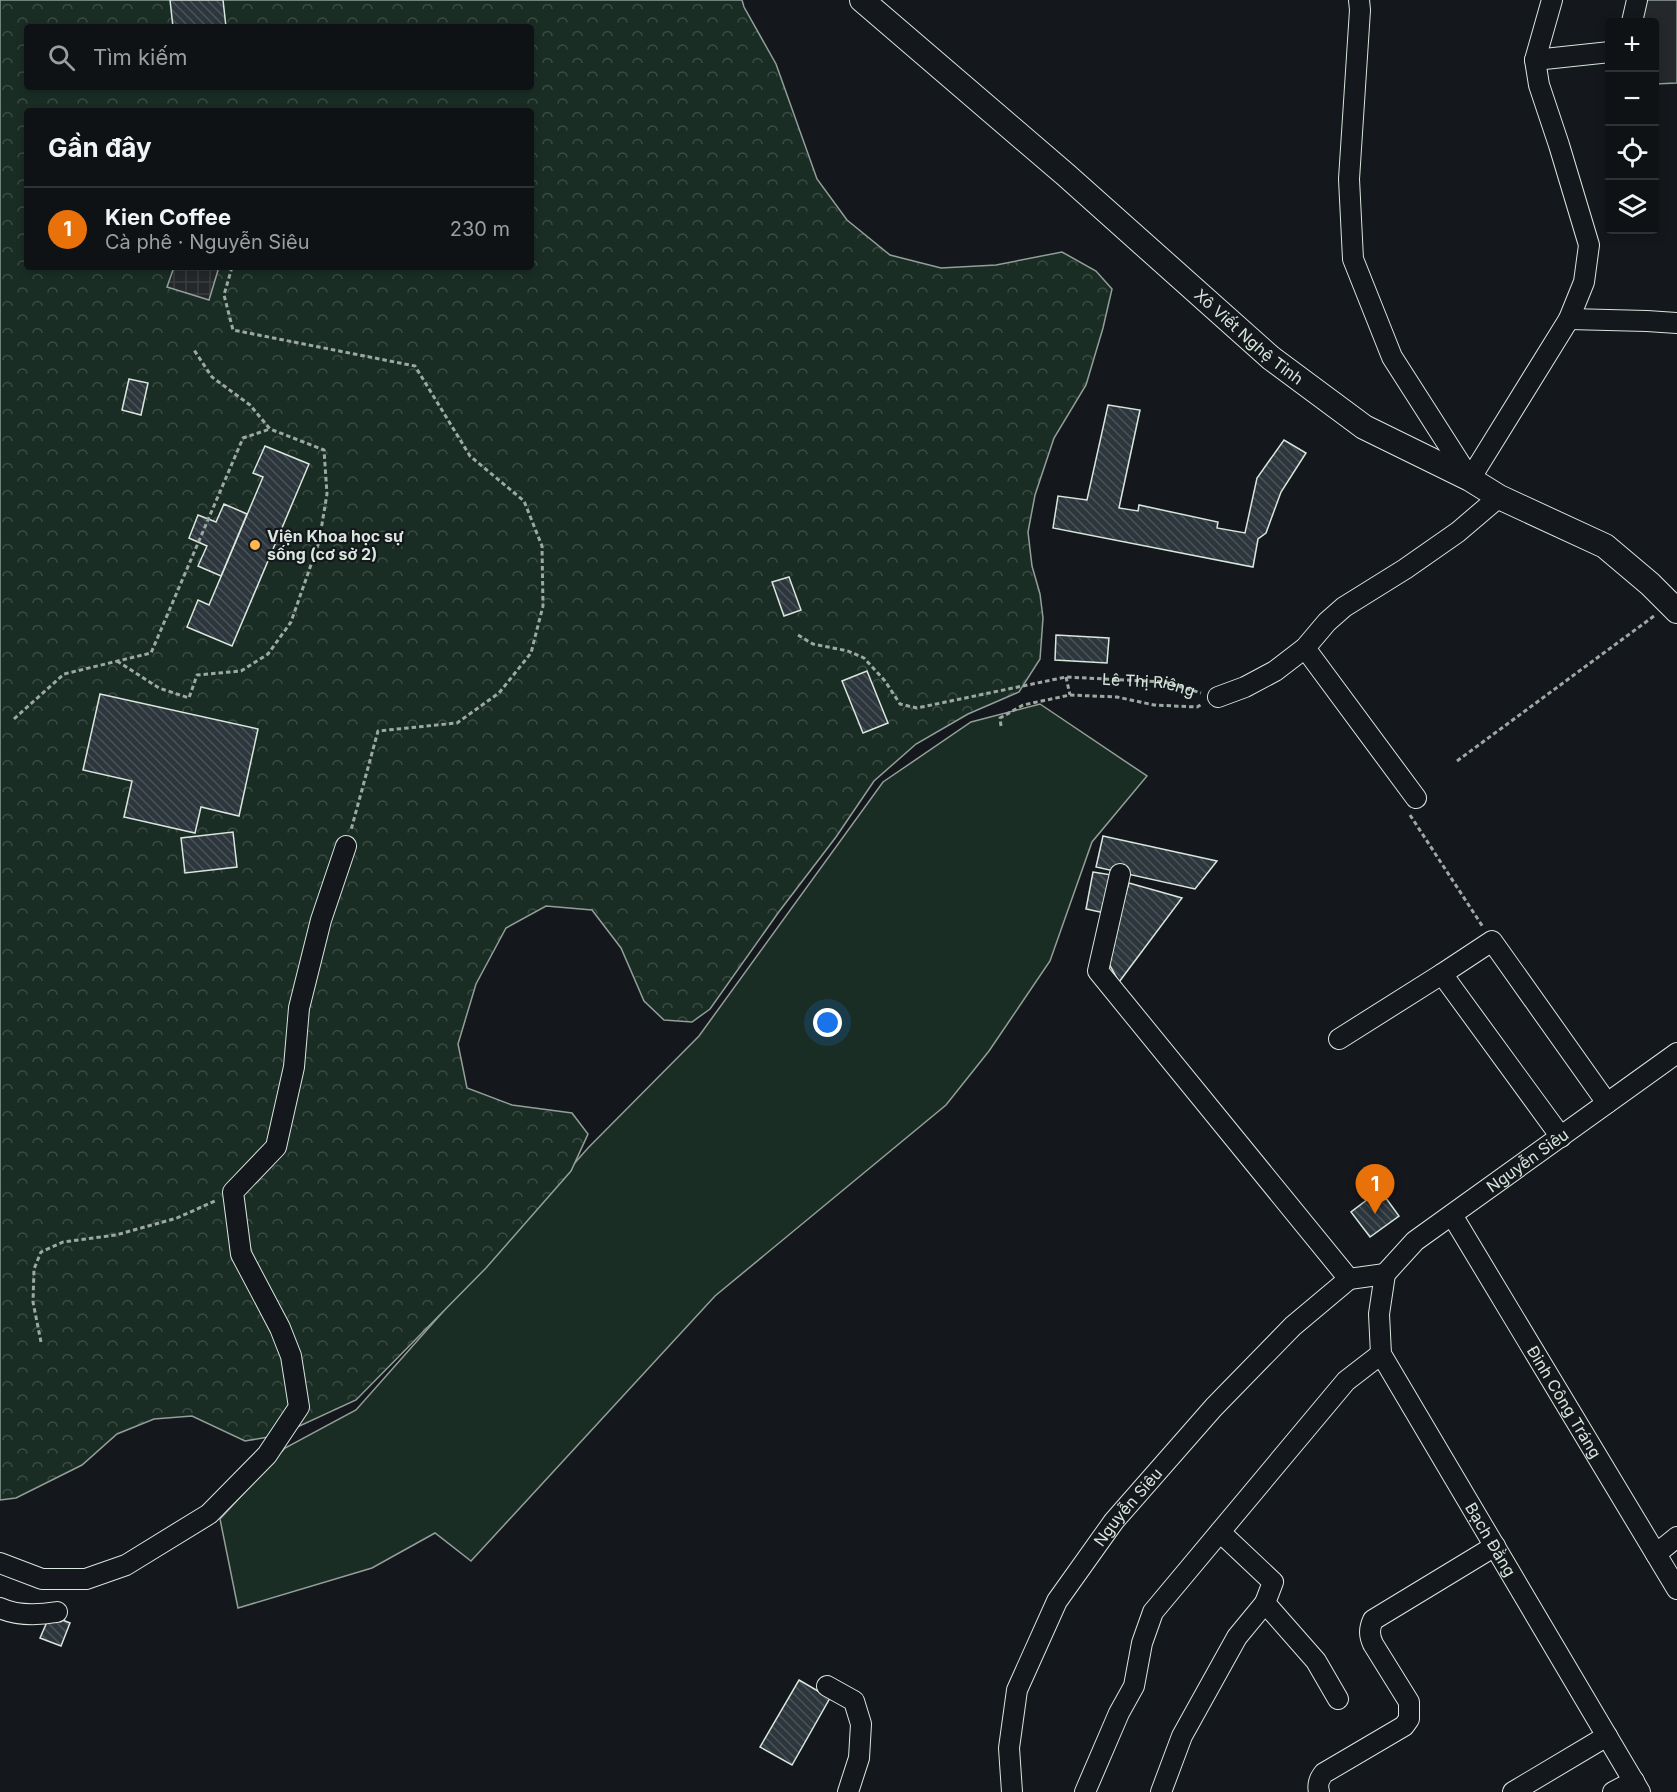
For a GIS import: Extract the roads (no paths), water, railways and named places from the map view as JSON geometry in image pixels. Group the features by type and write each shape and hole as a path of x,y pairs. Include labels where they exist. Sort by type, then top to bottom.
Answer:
{"main road":[{"name":"Xô Viết Nghệ Tỉnh","path":"862,0 1066,176 1271,358 1364,427 1470,479 1499,496 1605,546 1674,607"}],"street":[{"path":"878,0 889,23"},
{"path":"1359,0 1349,178 1353,259 1392,357 1470,479 1569,319 1584,282 1589,245 1539,84 1535,60 1552,0"},
{"path":"1633,18 1638,0"},
{"path":"1535,60 1605,53"},
{"path":"1569,319 1677,323"},
{"name":"Lê Thị Riêng","path":"1218,697 1245,687 1275,671 1305,648 1327,622 1344,607 1405,570 1458,532 1499,496"},
{"path":"1305,648 1416,798"},
{"path":"0,1563 42,1580 86,1580 126,1565 208,1514 267,1455 299,1407 291,1356 280,1328 241,1254 233,1192 276,1147 294,1067 299,1008 321,920 346,846"},
{"path":"1120,874 1098,970 1349,1279 1385,1274"},
{"path":"1339,1039 1492,941 1607,1103"},
{"path":"1442,974 1561,1137"},
{"name":"Nguyễn Siêu","path":"1385,1274 1415,1241 1677,1053"},
{"name":"Đinh Công Tráng","path":"1452,1215 1677,1589"},
{"name":"Bạch Đằng","path":"1385,1274 1379,1314 1381,1354 1637,1786"},
{"name":"Nguyễn Siêu","path":"1012,1792 1009,1748 1017,1690 1057,1601 1114,1521 1214,1407 1293,1326 1349,1279"},
{"path":"1085,1792 1119,1713 1134,1686 1142,1643 1153,1612 1346,1381 1381,1354"},
{"path":"1161,1792 1182,1736 1237,1637 1265,1602 1273,1582 1220,1532"},
{"path":"1656,1554 1677,1537"},
{"path":"1319,1792 1319,1779 1324,1773 1404,1726 1409,1719 1409,1702 1373,1644 1370,1635 1373,1620 1495,1546"},
{"path":"1265,1602 1310,1653 1338,1699"},
{"path":"0,1608 10,1613 57,1612"},
{"path":"827,1686 854,1701 861,1724 859,1758 848,1792"},
{"path":"1513,1792 1607,1736"},
{"path":"1613,1792 1637,1786"}],"place":[{"name":"Viện Khoa học sự sống (cơ sở 2)","path":"255,545"},
{"name":"Kien Coffee","path":"1375,1214"}]}
